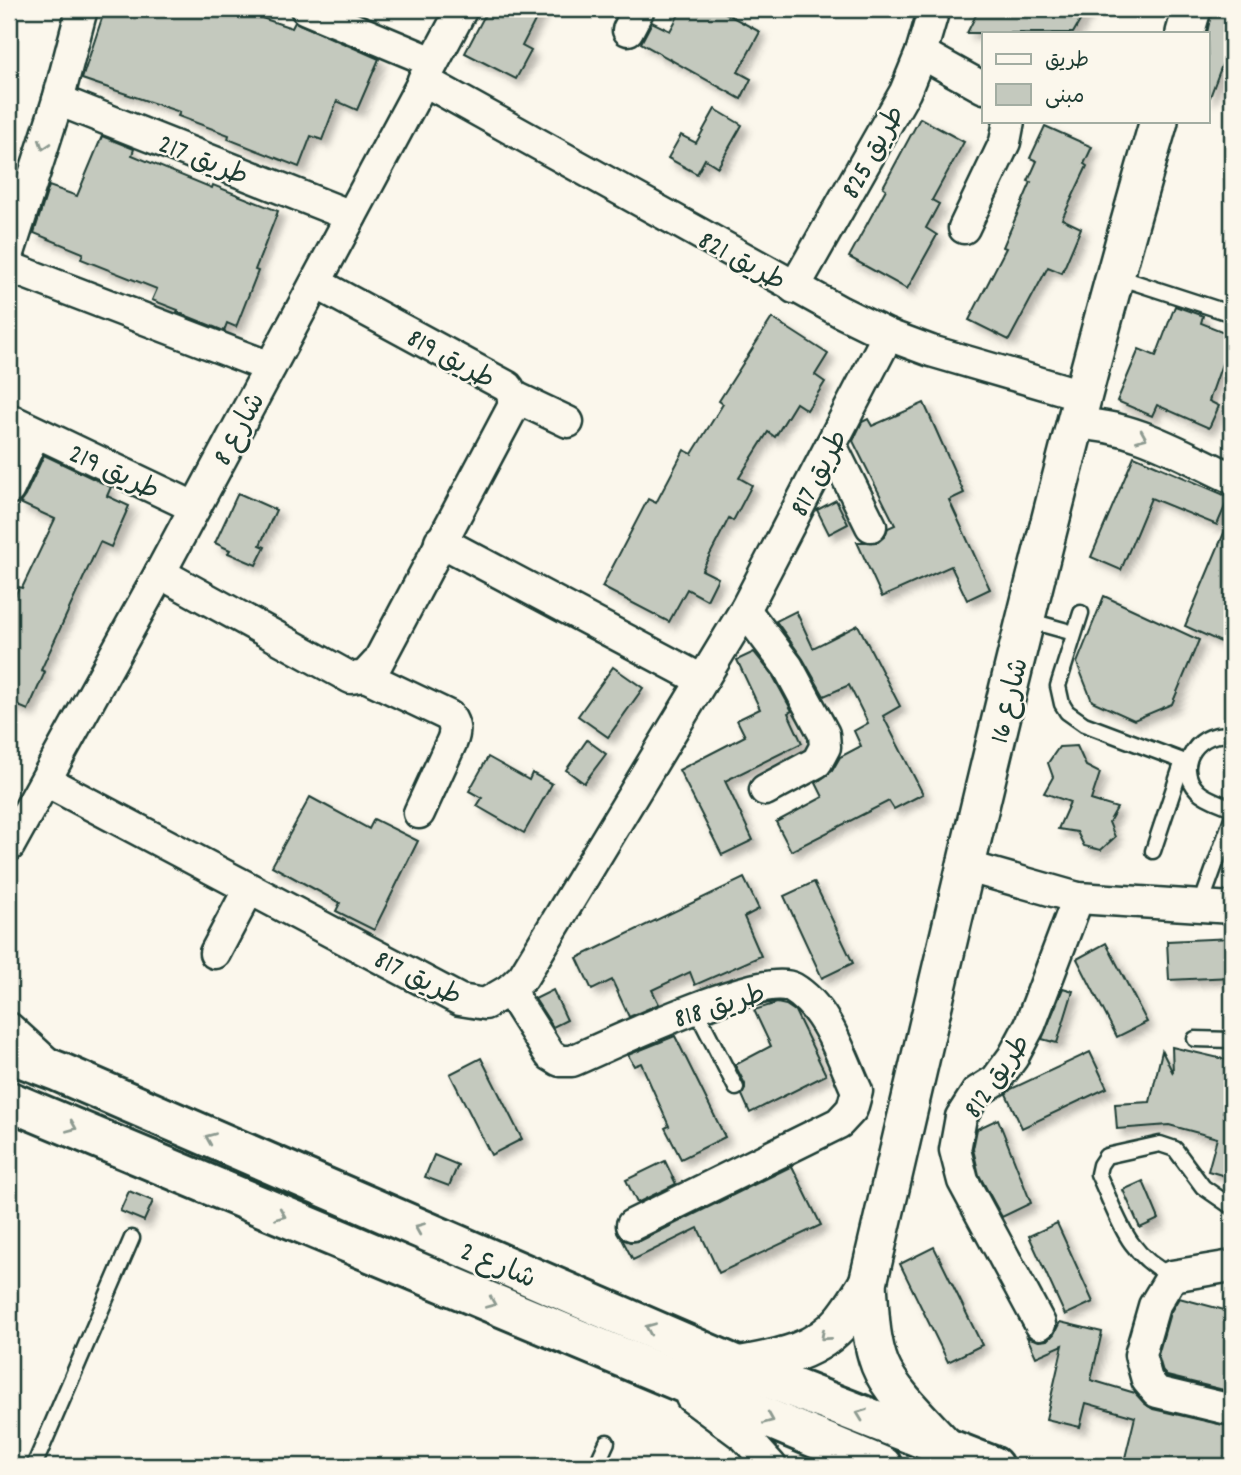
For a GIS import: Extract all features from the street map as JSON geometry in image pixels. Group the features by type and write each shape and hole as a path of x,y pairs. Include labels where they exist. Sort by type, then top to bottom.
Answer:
{"main road":[{"name":"شارع 2","path":"9,1053 59,1072 737,1366 993,1466"},
{"name":"شارع 2","path":"9,1101 882,1466"}],"street":[{"path":"9,253 58,100 82,9"},
{"name":"طريق 821","path":"306,9 428,71 794,288 888,335 964,362 1079,409 1100,425 1124,429 1232,478"},
{"name":"شارع 8","path":"9,846 160,573 462,9"},
{"name":"طريق 825","path":"794,288 905,92 921,54 933,9"},
{"path":"1185,32 1192,9"},
{"path":"921,54 982,87"},
{"name":"طريق 217","path":"58,100 351,216"},
{"path":"964,228 1005,142 1009,122"},
{"name":"شارع 16","path":"946,1447 906,1404 880,1367 870,1324 868,1283 965,866 1079,409 1159,122"},
{"path":"9,267 270,367"},
{"name":"طريق 819","path":"316,283 508,387 513,396 513,407 378,662 365,676"},
{"name":"طريق 817","path":"46,781 460,1000 485,1004 509,990 523,976 745,610 888,335"},
{"path":"513,396 568,422"},
{"name":"طريق 219","path":"9,419 194,507"},
{"name":"طريق 219","path":"9,489 35,432"},
{"path":"831,445 871,526"},
{"path":"440,541 702,680"},
{"path":"160,573 351,678 365,676 449,716 454,723 455,733 419,813"},
{"path":"745,610 788,667 824,734 825,747 817,762 765,790"},
{"path":"965,866 1078,898 1232,908"},
{"path":"215,953 249,889"},
{"name":"طريق 812","path":"1041,1324 963,1181 955,1150 961,1117 977,1092 996,1080 1013,1057 1030,1026 1078,898"},
{"name":"طريق 818","path":"509,990 550,1055 560,1061 572,1061 695,1007 766,986 790,986 810,1000 823,1019 858,1091 852,1109 839,1122 632,1225"},
{"path":"9,1028 59,1072"},
{"path":"1232,1266 1172,1276 1154,1306 1140,1355 1147,1380 1157,1392 1232,1410"},
{"name":"شارع 16","path":"737,1366 778,1359 814,1345 842,1322 868,1283"},
{"path":"660,1374 745,1437 771,1466"}],"lane":[{"path":"1114,276 1232,314"},
{"path":"1081,613 1058,686 1062,704 1067,712 1084,724 1186,762"},
{"path":"1027,620 1074,633"},
{"path":"1153,851 1186,762 1197,744 1215,734 1232,736"},
{"path":"1186,762 1188,773 1198,791 1232,808"},
{"path":"1200,907 1232,818"},
{"path":"695,1007 736,1088"},
{"path":"1195,1039 1232,1040"},
{"path":"1172,1276 1155,1268 1130,1244 1098,1174 1106,1156 1160,1144 1175,1149 1203,1187 1232,1207"},
{"path":"34,1466 132,1238"},
{"path":"596,1466 607,1442"}],"building":[{"path":"105,9 255,9 253,15 292,28 295,22 379,59 357,110 337,101 322,140 311,136 299,167 228,139 229,135 178,116 180,112 82,79"},
{"path":"488,9 541,9 522,46 531,51 516,79 465,53"},
{"path":"682,9 718,9 760,32 738,72 751,79 741,99 641,43 652,22 670,31"},
{"path":"979,9 1087,9 1074,32 967,33"},
{"path":"1212,9 1232,9 1232,38 1210,97 1210,32 1207,32"},
{"path":"715,109 742,125 718,167 705,159 697,174 668,158 681,135 696,143"},
{"path":"920,118 964,142 932,200 939,204 926,228 937,235 907,289 849,257"},
{"path":"1045,126 1092,147 1084,164 1087,166 1062,219 1081,228 1062,273 1048,267 1009,340 969,320 1006,248 1003,247 1031,182 1028,181 1037,161 1030,158"},
{"path":"102,136 134,149 132,155 212,188 213,185 278,211 236,327 227,323 224,331 177,312 178,310 152,300 157,289 81,259 83,253 34,233 49,186 77,196"},
{"path":"1175,306 1203,316 1201,323 1232,335 1209,401 1219,406 1209,428 1157,405 1152,416 1117,401 1139,349 1156,356"},
{"path":"772,318 828,354 815,375 825,382 807,410 796,403 775,437 768,432 739,478 752,485 733,521 729,518 702,570 718,578 707,600 687,589 669,622 602,587 648,499 656,503 684,450 692,454 723,404 719,401"},
{"path":"924,403 964,493 949,500 990,589 967,600 951,566 882,597 857,542 878,542 885,536 888,528 895,525 853,441 862,422 868,419 872,426"},
{"path":"44,455 111,487 107,496 129,506 111,547 100,542 41,670 45,672 28,710 9,702 9,609 55,519 20,503"},
{"path":"1134,456 1229,497 1217,525 1151,498 1121,570 1091,557"},
{"path":"238,493 276,510 260,545 265,547 256,565 228,553 230,550 215,543"},
{"path":"836,500 848,524 829,534 817,510"},
{"path":"1232,516 1232,647 1185,626"},
{"path":"1104,596 1199,640 1172,704 1134,720 1092,701 1077,663"},
{"path":"796,611 813,648 858,625 900,706 883,716 923,794 894,809 889,801 791,851 776,822 823,797 816,783 832,771 840,757 861,746 854,731 868,723 849,685 824,696 803,659 776,621"},
{"path":"754,652 773,676 792,711 788,713 802,743 725,781 753,840 722,855 679,770 745,736 737,720 760,709 737,660"},
{"path":"613,667 643,688 608,737 578,716"},
{"path":"587,740 606,754 584,783 566,770"},
{"path":"1077,746 1086,766 1100,773 1091,800 1117,808 1109,822 1115,837 1101,850 1084,846 1077,832 1058,829 1070,802 1044,793 1053,777 1048,763 1059,747"},
{"path":"488,757 529,780 532,773 552,784 524,833 477,806 482,798 469,791"},
{"path":"310,797 369,829 374,819 418,841 374,930 336,911 340,903 272,866"},
{"path":"744,878 759,909 744,917 761,956 695,985 690,972 652,990 659,1004 629,1017 612,980 592,990 577,958"},
{"path":"814,882 853,963 822,978 784,896"},
{"path":"1232,938 1232,977 1169,980 1167,941"},
{"path":"1106,943 1147,1022 1117,1037 1077,959"},
{"path":"1063,988 1073,991 1057,1043 1042,1039"},
{"path":"553,990 567,1020 553,1027 535,999"},
{"path":"777,1003 795,1011 826,1075 750,1113 742,1095 745,1084 735,1065 771,1046 754,1010"},
{"path":"675,1036 725,1137 681,1159 665,1128 669,1126 641,1063 634,1066 628,1055"},
{"path":"1172,1047 1232,1061 1232,1096 1228,1095 1223,1113 1225,1107 1232,1108 1232,1178 1208,1171 1217,1138 1169,1125 1117,1129 1115,1104 1150,1102 1162,1051 1173,1073"},
{"path":"1090,1052 1107,1088 1022,1128 1006,1094 1011,1089"},
{"path":"481,1058 522,1139 491,1155 450,1074"},
{"path":"998,1119 1031,1203 1002,1217 979,1175 973,1149 977,1129"},
{"path":"434,1155 458,1165 449,1186 425,1177"},
{"path":"665,1161 676,1184 637,1203 626,1180"},
{"path":"792,1166 821,1225 719,1273 698,1228 633,1260 622,1239 640,1241"},
{"path":"1143,1181 1159,1219 1140,1228 1123,1190"},
{"path":"129,1191 153,1201 144,1221 120,1211"},
{"path":"1057,1223 1093,1302 1065,1315 1029,1236"},
{"path":"934,1247 982,1345 948,1362 900,1264"},
{"path":"1179,1298 1232,1312 1232,1392 1167,1376 1163,1372 1158,1355 1170,1313"},
{"path":"1060,1322 1102,1332 1091,1380 1135,1393 1153,1409 1232,1427 1232,1466 1123,1466 1135,1417 1086,1403 1080,1427 1046,1419 1063,1345 1036,1357 1027,1337 1039,1341 1048,1340"}]}
